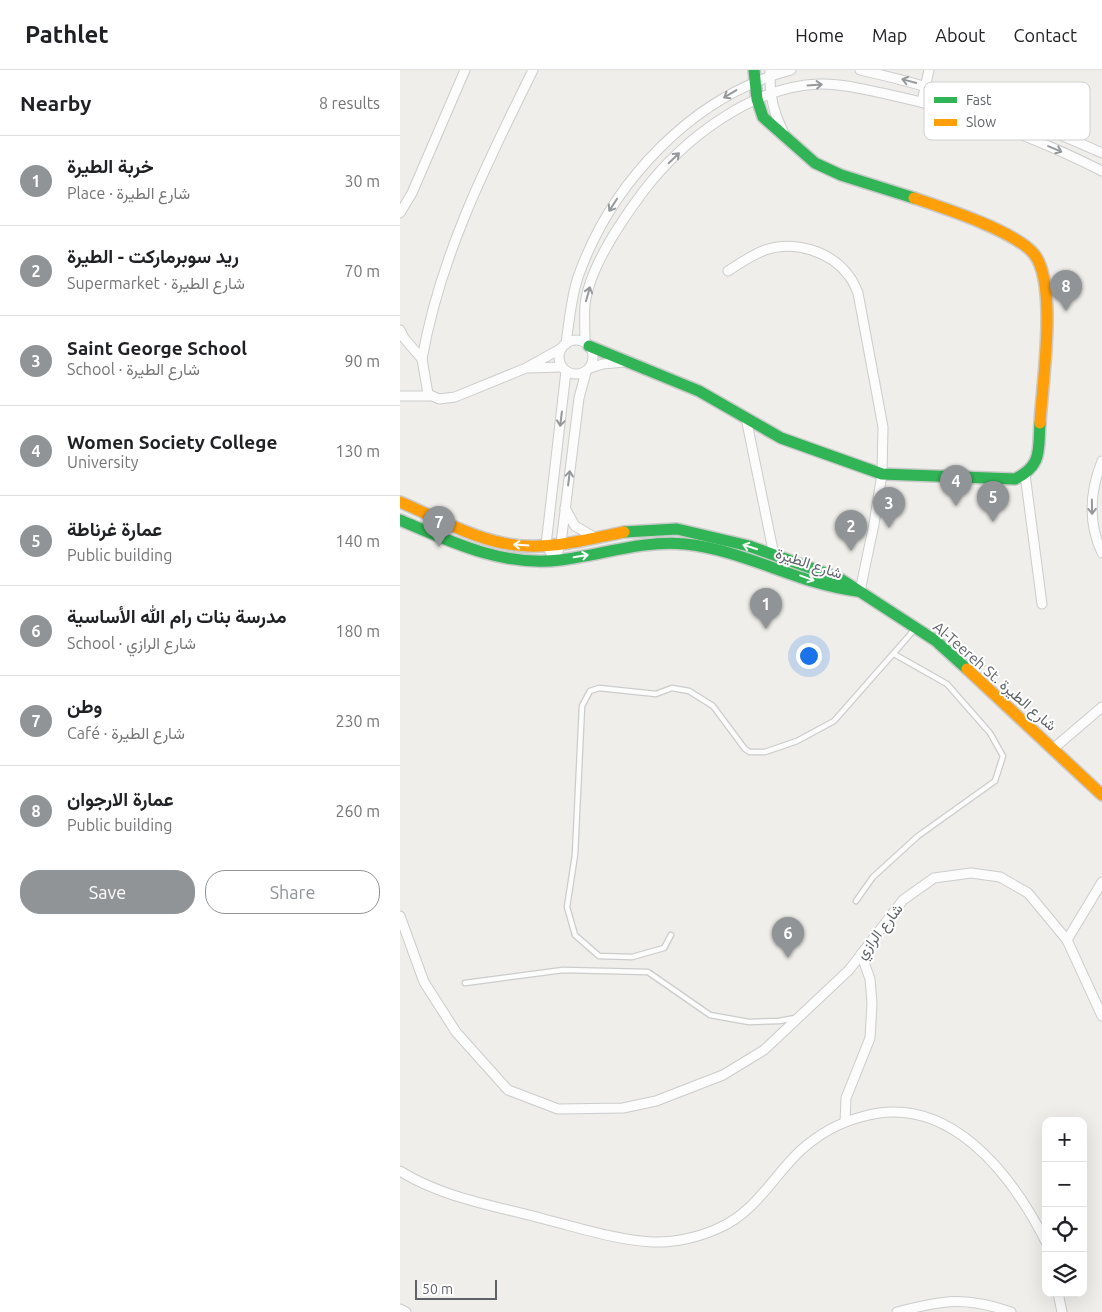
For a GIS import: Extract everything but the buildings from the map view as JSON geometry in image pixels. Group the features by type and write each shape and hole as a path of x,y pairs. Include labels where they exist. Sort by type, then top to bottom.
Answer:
{"main road":[{"path":"587,344 698,391 781,438 882,474 1015,480 1025,474 1037,461 1048,305 1046,280 1041,265 1033,253 1004,233 925,202 841,175 815,164 763,117 757,99 756,76"},
{"name":"شارع الطيرة","path":"400,502 489,540 513,545 546,545 653,529 677,529 709,535 839,578 860,591"},
{"name":"شارع الطيرة","path":"400,520 477,552 502,559 555,560 636,545 668,542 687,544 756,560 838,590 860,591"},
{"name":"Al-Teereh St. شارع الطيرة","path":"860,591 936,641 1054,748 1102,795"}],"street":[{"path":"400,213 412,193 465,70"},
{"path":"430,396 425,388 422,359 430,315 466,209 533,70"},
{"path":"555,560 546,545 564,369 559,360 564,346 581,270 602,222 620,195 643,167 680,130 756,76 791,70"},
{"path":"860,70 924,86"},
{"path":"770,73 770,94 775,116 785,136"},
{"path":"555,560 561,543 579,398 594,358 587,344 585,303 591,284 617,227 653,179 679,153 710,127 737,109 770,94 819,84 838,85 922,101 924,94"},
{"path":"1032,140 1102,171"},
{"path":"1073,140 1102,153"},
{"path":"728,271 767,249 799,246 831,260 849,276 858,293 883,428 882,474 860,591"},
{"path":"401,336 422,359"},
{"path":"400,396 430,396 439,399 455,397 526,368 577,340 587,344"},
{"path":"526,368 564,369 575,375 612,363 631,362"},
{"path":"746,418 774,555"},
{"path":"1102,461 1092,497 1095,534 1102,553"},
{"path":"1025,474 1042,604"},
{"path":"565,508 580,530 596,538"},
{"path":"1054,748 1102,707"},
{"name":"شارع الرازي","path":"400,916 424,982 456,1032 508,1090 558,1109 623,1108 656,1101 723,1075 764,1050 849,970 903,900 934,878 971,873 1000,877 1028,893 1067,940 1102,1016"},
{"path":"1067,940 1102,882"},
{"path":"845,1122 846,1098 870,1038 872,1003 870,979 861,954"},
{"path":"400,1172 450,1195 605,1234 654,1242 674,1240 719,1228 741,1215 760,1199 800,1151 821,1134 845,1122 879,1112 900,1111 925,1117 950,1128 972,1142 1015,1188 1042,1235"},
{"path":"1059,1297 1062,1312"},
{"path":"897,1312 936,1302 959,1300 976,1301 1011,1312"},
{"path":"400,1309 406,1312"}],"lane":[{"path":"671,935 664,948 632,956 599,956 575,935 567,907 576,855 582,706 590,692 599,688 656,694 672,688 689,690 713,706 745,749 750,752 765,752 797,740 834,722 916,628"},
{"path":"856,902 874,878 918,836 995,781 1003,756 990,733 948,684 894,654"},
{"path":"465,983 563,970 648,972 710,1015 748,1022 779,1021 801,1016"}],"traffic: fast":[{"path":"754,70 757,99 763,117 815,163 841,175 914,198"},
{"path":"589,346 699,391 781,438 882,474 1015,479 1024,474 1035,462 1039,449 1040,423"},
{"path":"400,520 438,537 478,551 518,560 560,560 653,544 685,544 729,553 814,582 857,591"},
{"path":"624,532 677,529 749,546 839,578 936,641 967,669"}],"traffic: slow":[{"path":"914,198 996,229 1025,245 1034,254 1041,268 1047,310 1047,335 1040,423"},
{"path":"400,502 477,536 503,543 548,546 624,532"},
{"path":"967,669 1102,795"}],"place":[{"name":"عمارة الارجوان","path":"1066,311"},
{"name":"Women Society College","path":"956,506"},
{"name":"عمارة غرناطة","path":"993,522"},
{"name":"Saint George School","path":"889,528"},
{"name":"وطن","path":"439,547"},
{"name":"ريد سوبرماركت - الطيرة","path":"851,551"},
{"name":"خربة الطيرة","path":"766,629"},
{"name":"مدرسة بنات رام الله الأساسية","path":"788,958"}]}
